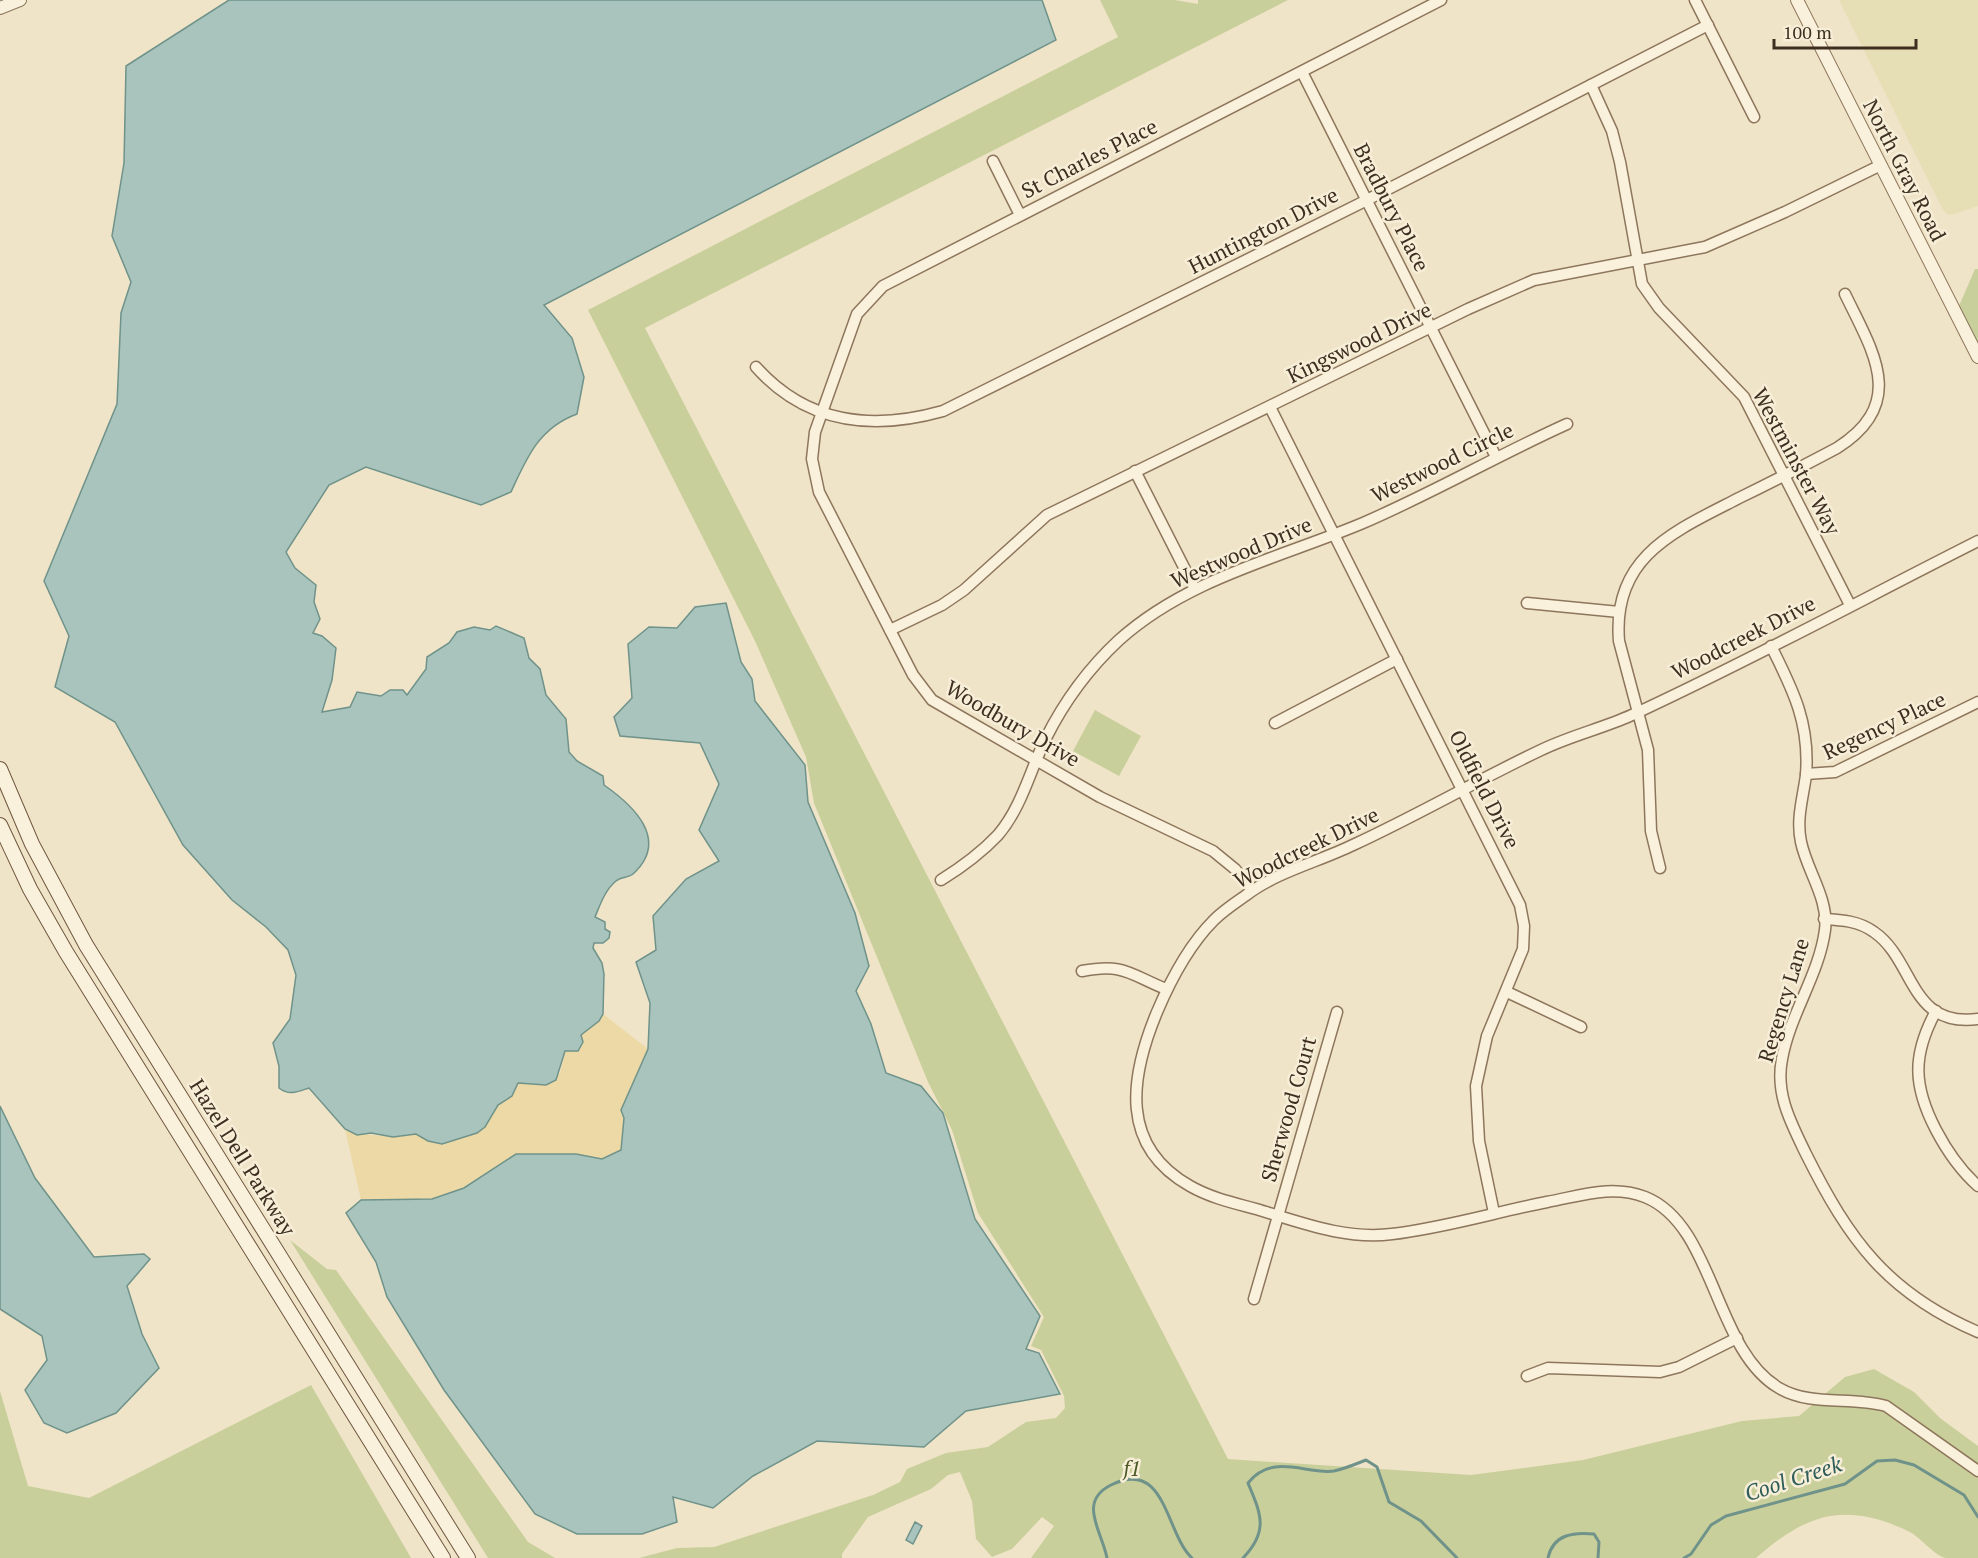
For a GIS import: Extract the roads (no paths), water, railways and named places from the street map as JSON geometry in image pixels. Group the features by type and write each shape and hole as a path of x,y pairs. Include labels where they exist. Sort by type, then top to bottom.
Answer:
{"main road":[{"name":"Hazel Dell Parkway","path":"0,769 32,844 81,937 468,1558"},
{"name":"Hazel Dell Parkway","path":"0,825 30,889 70,960 443,1558"}],"street":[{"path":"0,8 20,0"},
{"name":"St Charles Place","path":"822,412 852,325 868,299 883,286 1441,0"},
{"path":"1695,0 1754,117"},
{"name":"North Gray Road","path":"1797,0 1978,357"},
{"name":"Huntington Drive","path":"756,367 786,395 822,412 846,419 871,422 920,417 943,411 1367,200 1708,25"},
{"name":"Bradbury Place","path":"1302,72 1496,457"},
{"name":"Westminster Way","path":"1591,85 1612,131 1618,151 1636,261 1642,284 1653,301 1744,397 1850,605"},
{"path":"993,161 1020,215"},
{"name":"Kingswood Drive","path":"890,630 942,605 964,590 1047,515 1534,280 1705,247 1881,165"},
{"path":"1660,868 1652,842 1648,750 1639,711 1623,661 1618,633 1619,612 1625,589 1636,567 1665,538 1854,438 1874,411 1879,395 1878,368 1845,294"},
{"name":"Oldfield Drive","path":"1270,407 1520,905 1524,926 1523,949 1487,1036 1476,1086 1479,1141 1494,1213"},
{"name":"Woodbury Drive","path":"822,412 812,446 814,481 918,684 932,700 1119,807 1214,851 1236,869 1252,890"},
{"name":"Westwood Circle","path":"1334,534 1382,515 1567,424"},
{"path":"1135,471 1195,589"},
{"name":"Westwood Drive","path":"941,880 978,854 998,834 1017,806 1058,717 1097,663 1145,620 1195,589 1334,534"},
{"name":"Woodcreek Drive","path":"1978,541 1639,711 1563,740 1362,841 1252,890 1214,920 1191,949 1166,989 1137,1071 1134,1097 1138,1122 1147,1142 1168,1170 1188,1185 1205,1194 1344,1234 1390,1234 1611,1190 1650,1199 1677,1221 1689,1238 1737,1338 1760,1373 1783,1390 1807,1398 1869,1401 1886,1406 1978,1471"},
{"path":"1527,603 1619,612"},
{"name":"Regency Lane","path":"1771,646 1801,710 1806,731 1806,774 1799,816 1800,831 1804,854 1820,894 1825,928 1818,958 1782,1059 1780,1087 1783,1103 1820,1182 1853,1237 1901,1288 1954,1322 1978,1332"},
{"path":"1275,723 1397,658"},
{"name":"Regency Place","path":"1806,774 1835,772 1978,702"},
{"path":"1824,919 1855,923 1881,938 1888,944 1916,993 1936,1011 1956,1019 1978,1020"},
{"path":"1082,971 1106,966 1119,968 1166,989"},
{"path":"1507,992 1581,1027"},
{"path":"1936,1011 1920,1047 1918,1064 1921,1099 1945,1147 1958,1166 1978,1186"},
{"name":"Sherwood Court","path":"1254,1299 1337,1012"},
{"path":"1527,1376 1548,1368 1660,1372 1678,1367 1737,1338"}],"water":[{"path":"229,0 1042,0 1056,40 544,305 572,338 584,377 577,414 553,427 536,445 511,492 481,505 366,467 329,485 286,552 295,568 316,585 314,602 320,619 313,633 322,636 336,648 332,680 322,712 350,707 357,692 381,696 390,690 403,690 407,695 426,669 427,657 449,643 457,632 474,627 490,630 496,626 524,638 529,658 540,669 546,695 566,719 569,752 577,761 603,776 604,785 636,813 648,836 648,849 644,861 633,874 612,885 603,898 595,917 605,922 605,929 610,932 609,938 603,943 594,943 593,948 602,963 604,974 603,1014 599,1021 581,1035 583,1042 578,1051 565,1051 556,1080 546,1085 518,1083 512,1096 498,1105 485,1127 477,1133 442,1144 428,1141 416,1134 393,1137 371,1133 357,1135 345,1129 309,1088 290,1093 279,1088 279,1066 273,1043 290,1019 296,975 288,950 266,927 232,900 183,845 115,722 55,687 69,636 44,581 117,404 121,313 131,282 112,236 124,163 126,66"},
{"path":"726,603 741,662 752,679 755,701 805,765 808,802 855,913 869,966 856,991 871,1024 886,1073 921,1086 943,1113 975,1219 1040,1316 1026,1349 1039,1353 1060,1394 966,1411 924,1447 817,1441 753,1476 713,1508 673,1497 677,1522 642,1534 577,1534 535,1514 444,1390 387,1297 376,1262 346,1213 361,1200 432,1199 464,1188 516,1154 576,1154 602,1159 621,1150 624,1118 621,1110 648,1049 650,1003 636,962 656,950 653,916 686,879 719,861 699,830 719,784 700,743 620,736 614,717 632,698 628,644 649,627 677,628 695,607"},
{"path":"0,1106 35,1178 94,1257 144,1254 150,1259 127,1286 142,1334 159,1368 116,1413 67,1433 44,1423 25,1390 47,1360 42,1336 0,1309"},
{"path":"915,1522 922,1526 913,1544 906,1540"}],"waterway":[{"name":"Cool Creek","path":"1243,1558 1257,1539 1259,1531 1259,1513 1248,1483 1258,1474 1279,1467 1334,1471 1366,1460 1377,1467 1389,1502 1421,1521 1457,1558"},
{"name":"Cool Creek","path":"1684,1558 1691,1554 1711,1525 1726,1516 1845,1484 1877,1461 1895,1460 1914,1465 1964,1495 1978,1517"},
{"name":"Cool Creek","path":"1107,1558 1094,1518 1095,1500 1111,1485 1129,1479 1143,1481 1154,1490 1183,1547 1192,1558"},
{"name":"Cool Creek","path":"1548,1558 1554,1544 1559,1539 1572,1534 1586,1533 1594,1534 1599,1542 1598,1558"}],"park label":[{"name":"f1","path":"1132,1468"}]}
